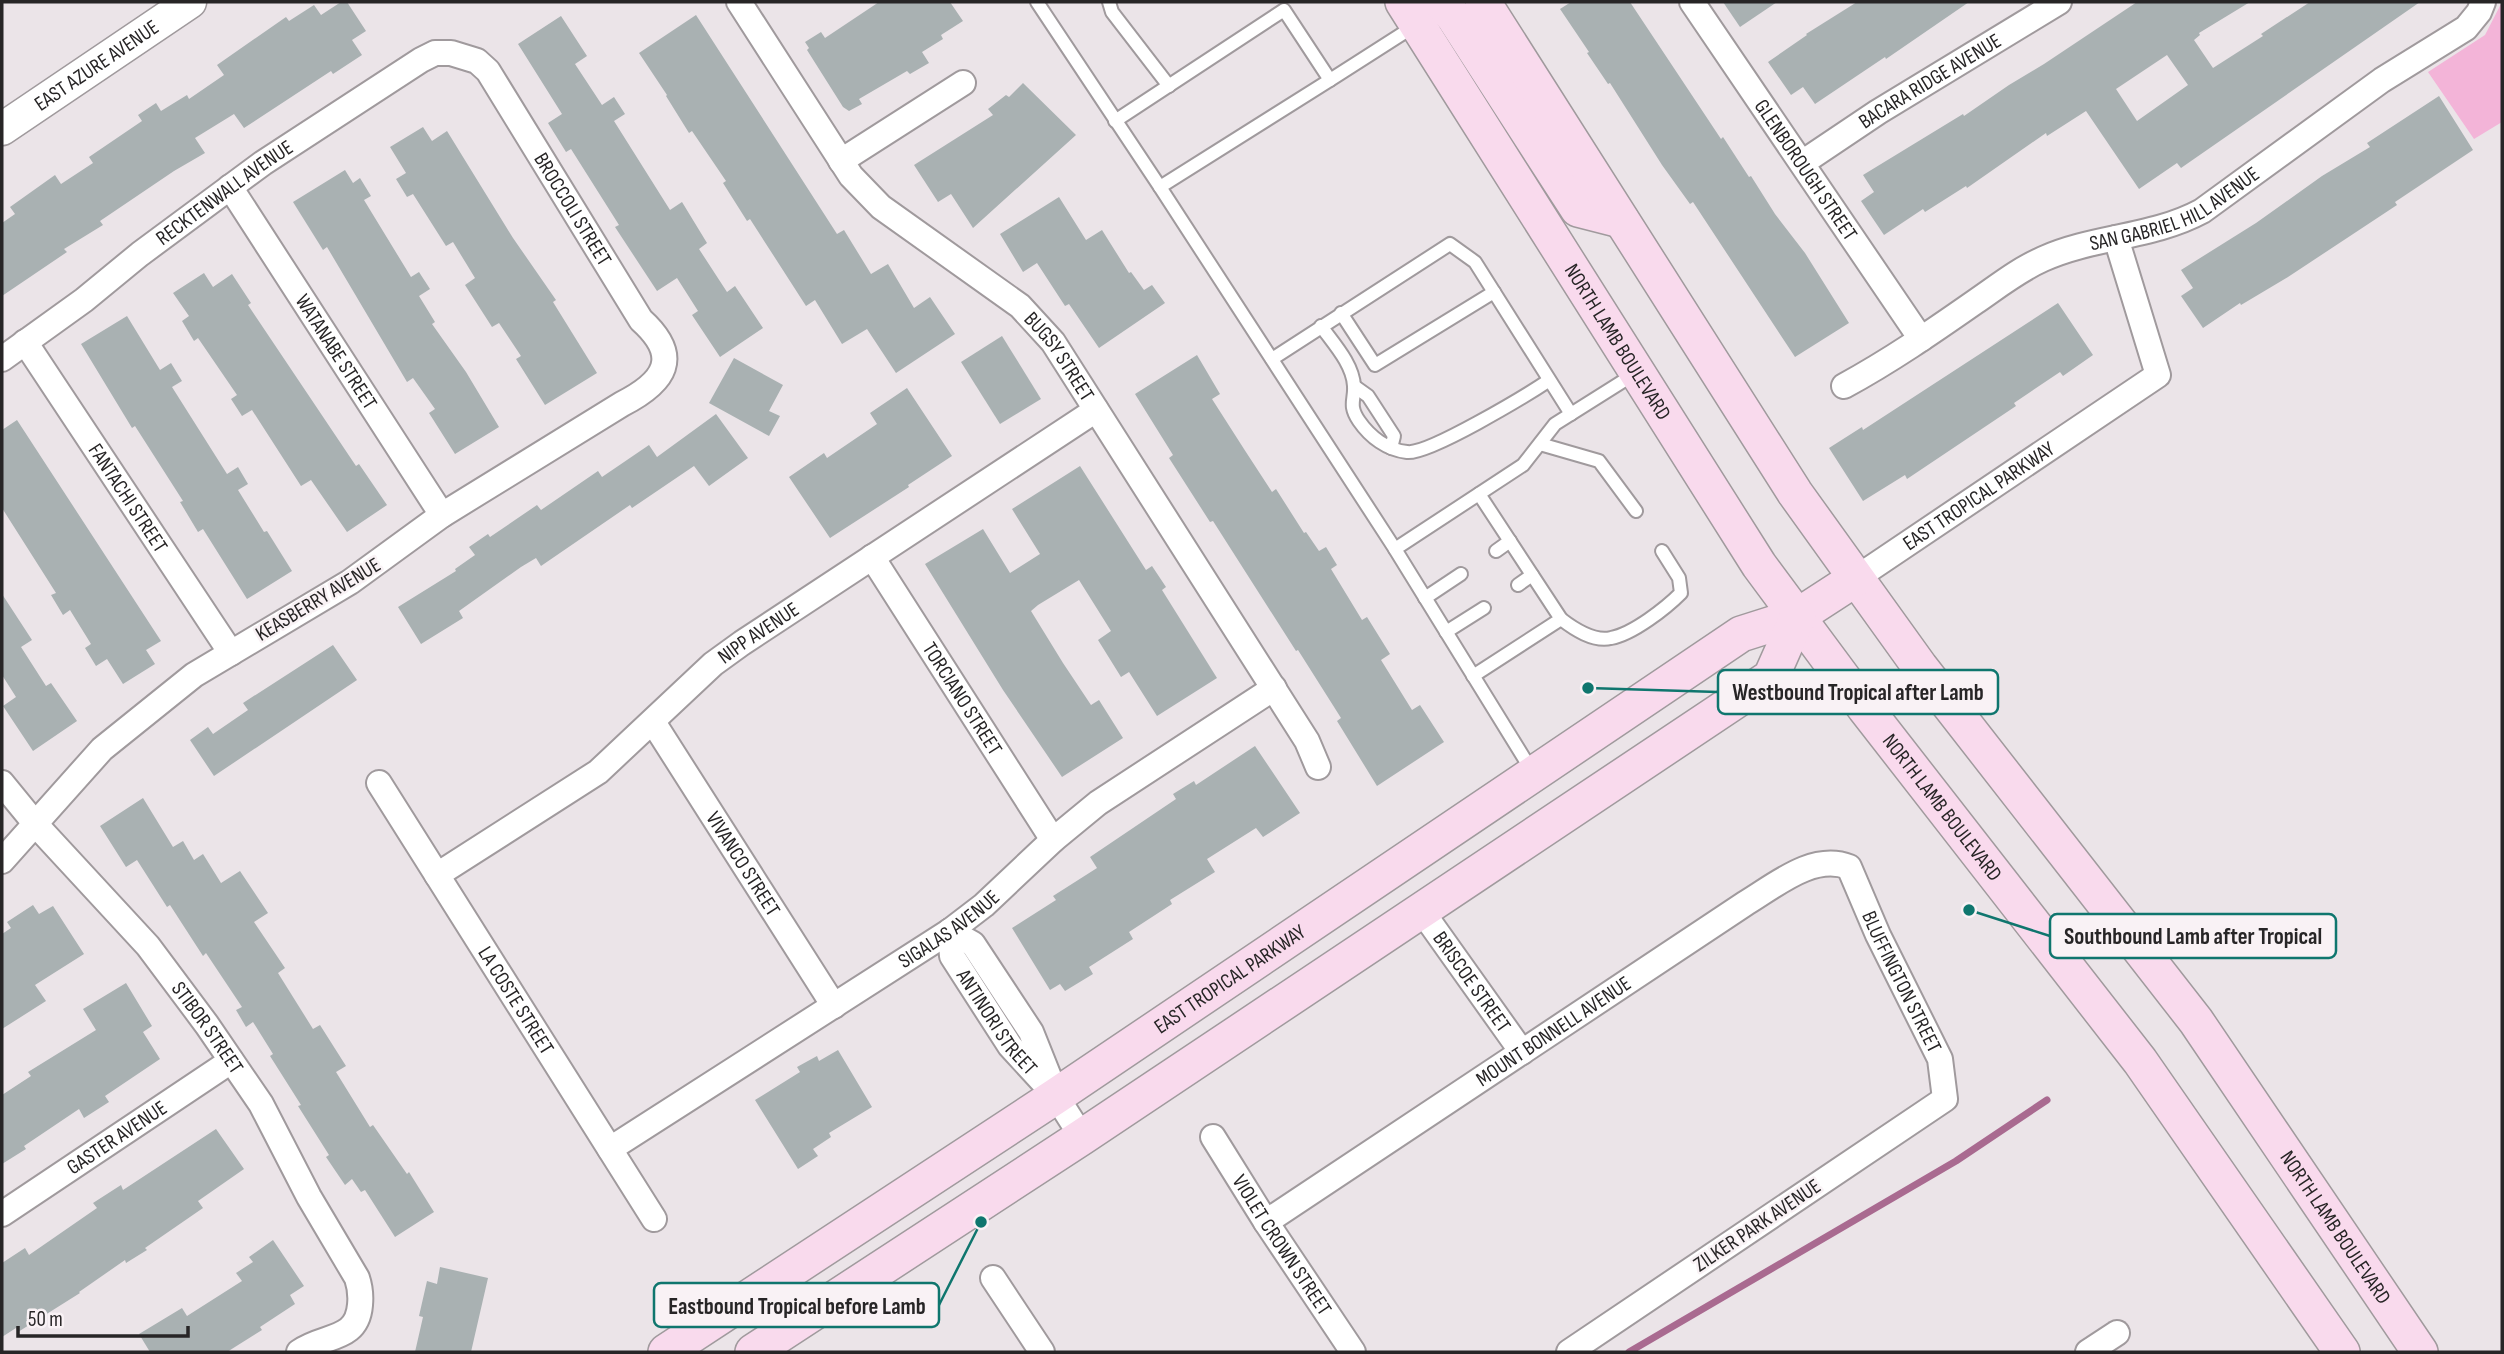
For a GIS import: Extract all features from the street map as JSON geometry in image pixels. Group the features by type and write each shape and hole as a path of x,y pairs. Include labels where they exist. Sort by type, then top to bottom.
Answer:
{"main road":[{"name":"NORTH LAMB BOULEVARD","path":"1483,2 1795,493 1920,667 2196,1021 2416,1345"},
{"name":"NORTH LAMB BOULEVARD","path":"1420,9 1636,372 1759,565 1866,708 2140,1061 2342,1352"},
{"path":"1420,9 1454,17 1578,209 1621,220"},
{"name":"EAST TROPICAL PARKWAY","path":"666,1352 1056,1096 1741,634 1798,616 1855,579"},
{"path":"753,1352 1082,1137 1771,677 1798,616"}],"street":[{"name":"EAST AZURE AVENUE","path":"2,129 190,2"},
{"name":"BUGSY STREET","path":"739,2 841,161 863,190 881,207 1020,306 1053,342 1274,688 1307,741 1318,767"},
{"name":"GLENBOROUGH STREET","path":"1692,2 1921,339"},
{"name":"BACARA RIDGE AVENUE","path":"1801,163 1886,106 2059,2"},
{"name":"SAN GABRIEL HILL AVENUE","path":"1844,386 1878,368 2015,274 2042,260 2069,249 2179,223 2202,211 2382,80 2466,28 2479,12 2483,2"},
{"name":"RECKTENWALL AVENUE","path":"2,359 274,155 421,60 435,53 462,55"},
{"name":"BROCCOLI STREET","path":"462,55 477,61 488,71 641,320 655,333 666,360 660,372"},
{"path":"841,161 963,83"},
{"name":"WATANABE STREET","path":"230,187 442,515"},
{"name":"EAST TROPICAL PARKWAY","path":"1855,579 2158,375 2116,238"},
{"name":"FANTACHI STREET","path":"25,342 231,653"},
{"name":"KEASBERRY AVENUE","path":"2,861 102,749 194,675 351,582 442,515 644,393 654,385 660,372"},
{"name":"NIPP AVENUE","path":"437,875 598,772 723,657 1096,410"},
{"name":"TORCIANO STREET","path":"872,557 1054,840"},
{"name":"SIGALAS AVENUE","path":"610,1150 950,931 984,905 1098,803 1274,688"},
{"name":"VIVANCO STREET","path":"653,722 834,1006"},
{"name":"STIBOR STREET","path":"2,783 35,823 148,946 232,1061 261,1104 320,1218 357,1278 361,1289 358,1321 347,1332 299,1352"},
{"name":"LA COSTE STREET","path":"379,783 654,1219"},
{"name":"MOUNT BONNELL AVENUE","path":"1266,1222 1746,903 1793,875 1820,863 1838,862 1849,867"},
{"name":"BLUFFINGTON STREET","path":"1849,867 1878,935 1940,1059 1945,1099"},
{"name":"BRISCOE STREET","path":"1421,909 1522,1052"},
{"name":"ANTINORI STREET","path":"950,931 973,944 1031,1032 1056,1096 1082,1137"},
{"name":"GASTER AVENUE","path":"2,1214 232,1061"},
{"name":"ZILKER PARK AVENUE","path":"1569,1352 1945,1099"},
{"name":"VIOLET CROWN STREET","path":"1213,1137 1353,1352"},
{"path":"993,1278 1042,1352"},
{"path":"2088,1352 2117,1333"}],"lane":[{"path":"1037,2 1395,549 1533,773"},
{"path":"1109,2 1112,12 1169,86"},
{"path":"1115,121 1283,5 1331,80"},
{"path":"1160,187 1331,80 1420,9"},
{"path":"1272,359 1450,244 1475,262 1571,414"},
{"path":"1341,313 1376,365 1494,292"},
{"path":"1321,326 1347,365 1354,386 1351,401 1358,420 1377,442 1409,453 1430,446 1520,399 1548,380"},
{"path":"1395,549 1523,465 1555,424 1636,372"},
{"path":"1354,386 1368,396 1394,436 1391,448"},
{"path":"1540,444 1599,461 1636,511"},
{"path":"1479,494 1560,619 1581,634 1610,639 1629,631 1669,605 1681,593 1679,578 1661,551"},
{"path":"1496,551 1510,541"},
{"path":"1425,598 1461,574"},
{"path":"1518,585 1532,575"},
{"path":"1446,632 1484,608"},
{"path":"1473,676 1560,619"}],"shaded area":[{"path":"2502,2 2502,122 2474,139 2428,72 2485,35"}],"building":[{"path":"341,2 347,2 366,31 352,40 362,55 333,74 331,71 244,128 234,114 195,138 205,153 100,221 103,225 64,249 67,252 2,296 2,223 15,214 10,207 55,175 61,184 93,163 89,157 142,121 138,115 156,103 161,111 187,95 189,99 224,75 217,65 286,17 289,21 314,5 321,15"},
{"path":"879,2 950,2 963,21 941,35 943,39 922,52 929,63 910,74 907,71 859,99 862,104 849,111 843,107 807,50 809,48 805,42 821,32 825,38"},
{"path":"1571,2 1630,2 1721,139 1723,137 1805,253 1849,323 1795,357 1693,202 1690,204 1662,165 1610,83 1608,84 1587,53 1589,52 1560,9"},
{"path":"1723,2 1777,2 1740,27"},
{"path":"1857,2 1969,2 1815,104 1803,87 1791,95 1768,62"},
{"path":"2137,2 2250,2 2199,33 2194,40 2213,68 2310,2 2420,2 2181,168 2177,163 2139,189 2086,111 2047,136 2046,133 1967,188 1966,186 1925,212 1923,209 1884,235 1861,201 1874,192 1863,175 1963,114 1964,116","holes":["2167,55 2188,85 2137,121 2116,89"]},
{"path":"696,15 837,234 844,230 871,274 888,264 914,308 930,297 955,334 896,373 867,329 842,344 815,300 806,306 750,219 747,221 723,183 726,181 692,131 689,133 639,53"},
{"path":"561,16 587,56 575,64 602,105 614,97 625,114 614,121 670,210 682,202 707,243 699,249 727,292 735,286 763,328 720,357 692,315 698,311 677,278 657,291 615,227 619,225 571,149 566,152 548,123 562,114 518,44"},
{"path":"1023,83 1076,135 973,228 951,194 938,202 914,165 993,115 988,109 1006,95 1009,97"},
{"path":"2439,96 2473,150 2395,202 2397,205 2288,277 2241,305 2240,303 2203,328 2181,296 2193,288 2181,270 2370,147 2367,143"},
{"path":"423,127 432,141 447,131 513,238 556,300 553,302 597,373 545,405 516,359 521,356 499,323 492,327 465,285 475,278 453,242 446,246 413,194 407,197 396,179 406,173 390,147"},
{"path":"345,170 353,183 360,178 371,196 364,200 411,277 419,272 430,289 419,296 435,322 432,324 466,372 499,427 455,454 429,413 435,409 413,378 407,382 327,247 323,250 293,202"},
{"path":"1059,197 1086,240 1102,230 1129,273 1131,272 1144,290 1152,285 1165,303 1099,348 1069,304 1065,306 1037,263 1023,272 1000,234"},
{"path":"204,273 213,287 232,274 251,303 248,305 356,466 359,464 387,505 347,532 311,480 301,486 252,410 242,416 231,399 237,395 198,338 194,341 182,321 189,316 173,293"},
{"path":"2058,303 2093,355 2063,376 2060,372 2014,403 2016,406 1907,479 1905,475 1863,501 1829,448 1862,427 1863,430"},
{"path":"127,316 160,370 171,363 182,381 172,387 227,474 238,467 248,484 238,490 292,571 247,599 203,529 198,532 180,502 183,501 135,426 132,428 81,344"},
{"path":"1002,336 1041,399 1000,424 961,362"},
{"path":"1197,355 1220,394 1212,399 1272,492 1276,489 1319,551 1326,547 1337,565 1331,569 1362,620 1367,617 1390,654 1381,660 1412,710 1420,705 1444,742 1377,786 1337,721 1341,718 1169,458 1173,455 1135,394"},
{"path":"734,358 783,385 769,411 780,416 769,436 709,403"},
{"path":"907,388 952,456 830,538 789,477 824,453 827,458 877,424 870,413"},
{"path":"716,414 748,458 709,486 694,466 632,508 630,505 541,566 536,558 521,567 459,611 463,618 421,644 398,607 456,571 455,569 475,555 469,547 488,534 490,537 537,505 541,510 598,471 602,477 649,445 657,457"},
{"path":"17,420 161,641 146,650 155,664 123,684 107,659 96,666 85,648 91,644 70,610 63,615 51,595 56,593 2,508 2,430"},
{"path":"1080,466 1146,570 1152,566 1166,587 1162,590 1217,678 1157,716 1129,672 1121,677 1098,640 1111,631 1079,580 1038,605 1031,611 1063,663 1091,705 1099,700 1123,738 1062,777 1003,690 925,564 983,529 1010,573 1040,554 1012,509"},
{"path":"2,594 32,640 21,647 46,686 51,683 77,721 33,751 3,706 16,697 2,675"},
{"path":"333,645 357,680 214,776 190,740 208,727 213,734 248,710 243,703"},
{"path":"1255,746 1300,813 1263,837 1256,828 1207,859 1215,872 1170,900 1172,904 1129,932 1133,939 1089,967 1093,974 1065,991 1060,984 1050,990 1012,928 1056,900 1053,896 1097,868 1090,857 1176,799 1173,794 1194,781 1196,785"},
{"path":"143,798 173,847 183,841 194,860 203,854 221,883 240,871 268,913 254,922 285,968 278,973 313,1029 320,1025 346,1066 336,1072 370,1127 373,1125 407,1174 409,1172 434,1212 395,1237 365,1190 361,1192 352,1179 345,1185 326,1157 329,1155 270,1056 273,1054 253,1022 246,1027 236,1010 242,1007 206,953 203,956 137,860 126,867 100,826"},
{"path":"33,905 39,914 53,906 84,954 35,985 46,1001 2,1029 2,934 11,928 7,922"},
{"path":"126,983 152,1026 143,1032 160,1059 105,1096 109,1102 84,1118 79,1109 2,1164 2,1095 31,1076 28,1072 96,1030 83,1009"},
{"path":"838,1050 872,1107 829,1133 831,1137 813,1149 818,1156 798,1169 755,1100 800,1072 797,1067 817,1056 819,1061"},
{"path":"216,1129 244,1169 198,1201 203,1208 145,1248 147,1250 126,1263 125,1260 80,1293 18,1332 16,1328 2,1337 2,1263 25,1248 29,1255 97,1208 93,1203 121,1185 123,1190"},
{"path":"273,1240 304,1286 290,1295 295,1304 260,1327 262,1330 227,1352 150,1352 139,1334 182,1308 187,1316 242,1281 236,1273 253,1262 249,1257"},
{"path":"440,1267 488,1278 471,1352 415,1352 427,1281 437,1284"}],"waterway":[{"path":"1629,1352 1956,1161 2047,1100"}],"place":[{"name":"Westbound Tropical after Lamb","path":"1588,688"},
{"name":"Southbound Lamb after Tropical","path":"1969,910"},
{"name":"Eastbound Tropical before Lamb","path":"981,1222"}]}
